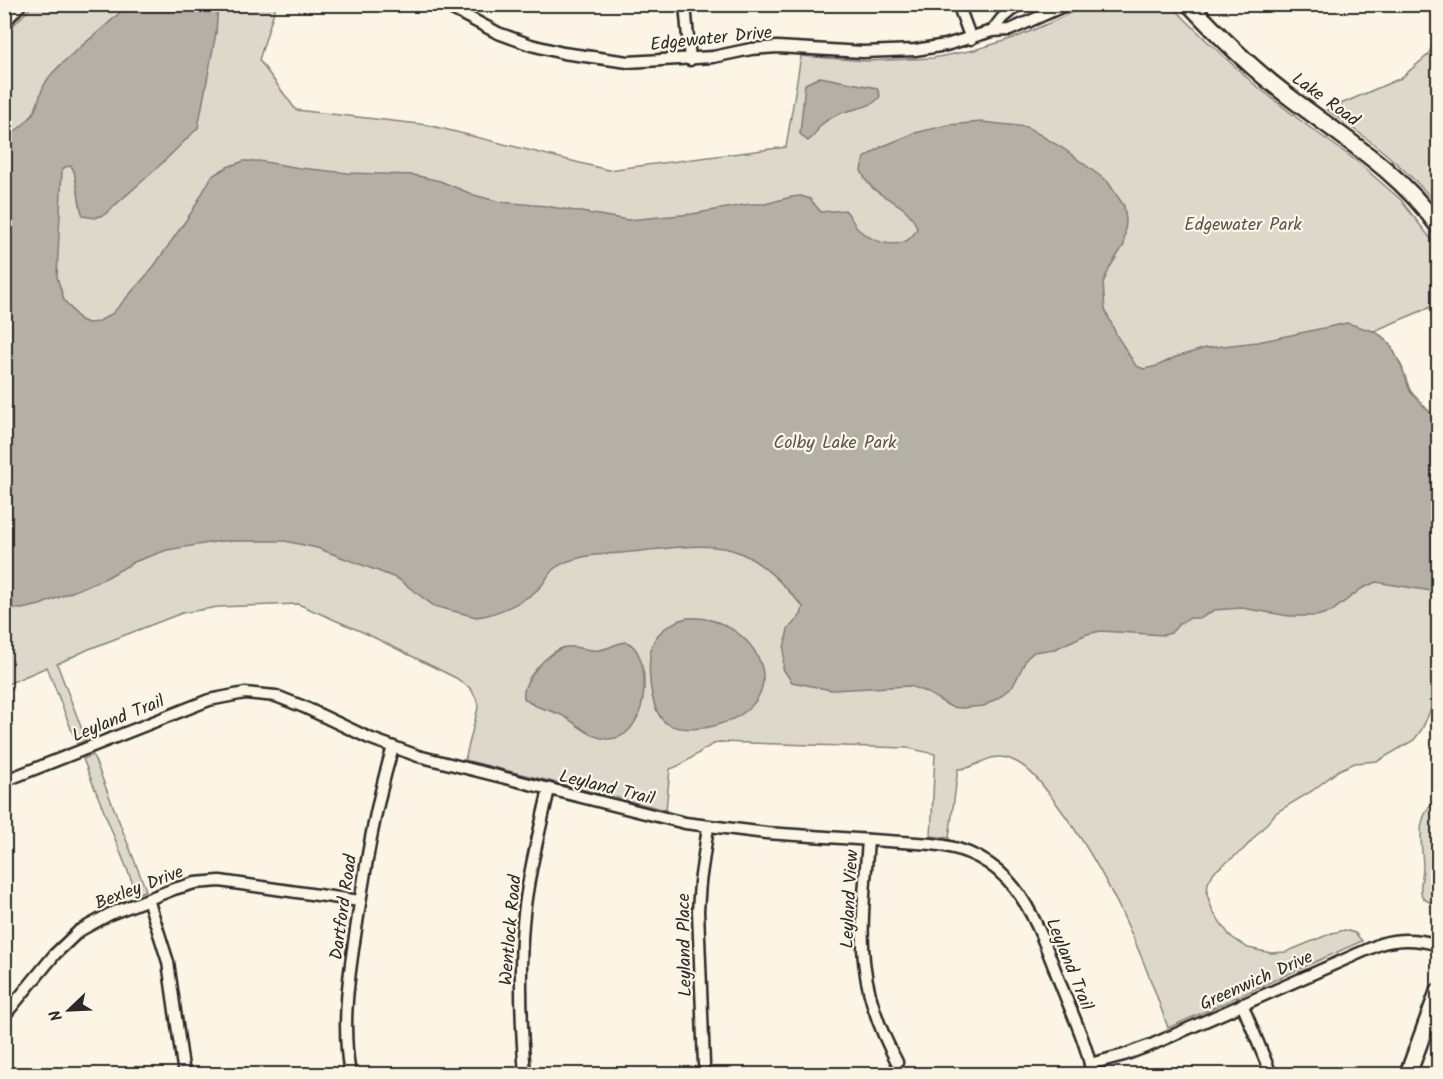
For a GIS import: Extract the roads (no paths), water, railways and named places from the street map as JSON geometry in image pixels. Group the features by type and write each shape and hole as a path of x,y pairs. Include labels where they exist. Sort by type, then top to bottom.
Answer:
{"street":[{"path":"4,23 21,4"},
{"name":"Edgewater Drive","path":"443,4 498,33 562,53 628,62 690,60 777,46 863,52 899,51 946,45 992,32 1010,30 1053,13 1068,4"},
{"path":"685,4 690,60"},
{"path":"958,4 971,39"},
{"name":"Edgewater Drive","path":"992,32 1002,18 1019,4"},
{"name":"Lake Road","path":"1189,4 1268,81 1384,166 1414,196 1438,226"},
{"name":"Leyland Trail","path":"4,781 210,700 240,693 266,694 286,699 393,747 426,758 674,820 708,827 766,833 952,847 985,860 1011,882 1032,914 1079,1029 1091,1069"},
{"name":"Dartford Road","path":"350,1074 345,1037 346,1002 374,817 393,747"},
{"name":"Wentlock Road","path":"525,1074 520,999 523,923 531,867 549,789"},
{"name":"Leyland Place","path":"704,1064 698,911 708,827"},
{"name":"Leyland View","path":"868,840 861,937 864,973 874,1012 897,1062"},
{"name":"Bexley Drive","path":"4,1016 55,954 74,935 100,918 189,884 214,881 360,901"},
{"path":"147,899 168,962 184,1074"},
{"name":"Greenwich Drive","path":"1091,1069 1387,942 1413,940 1438,945"},
{"path":"1408,1074 1438,992"},
{"path":"1242,1004 1271,1074"}],"park label":[{"name":"Edgewater Park","path":"1243,224"},
{"name":"Colby Lake Park","path":"835,442"}]}
